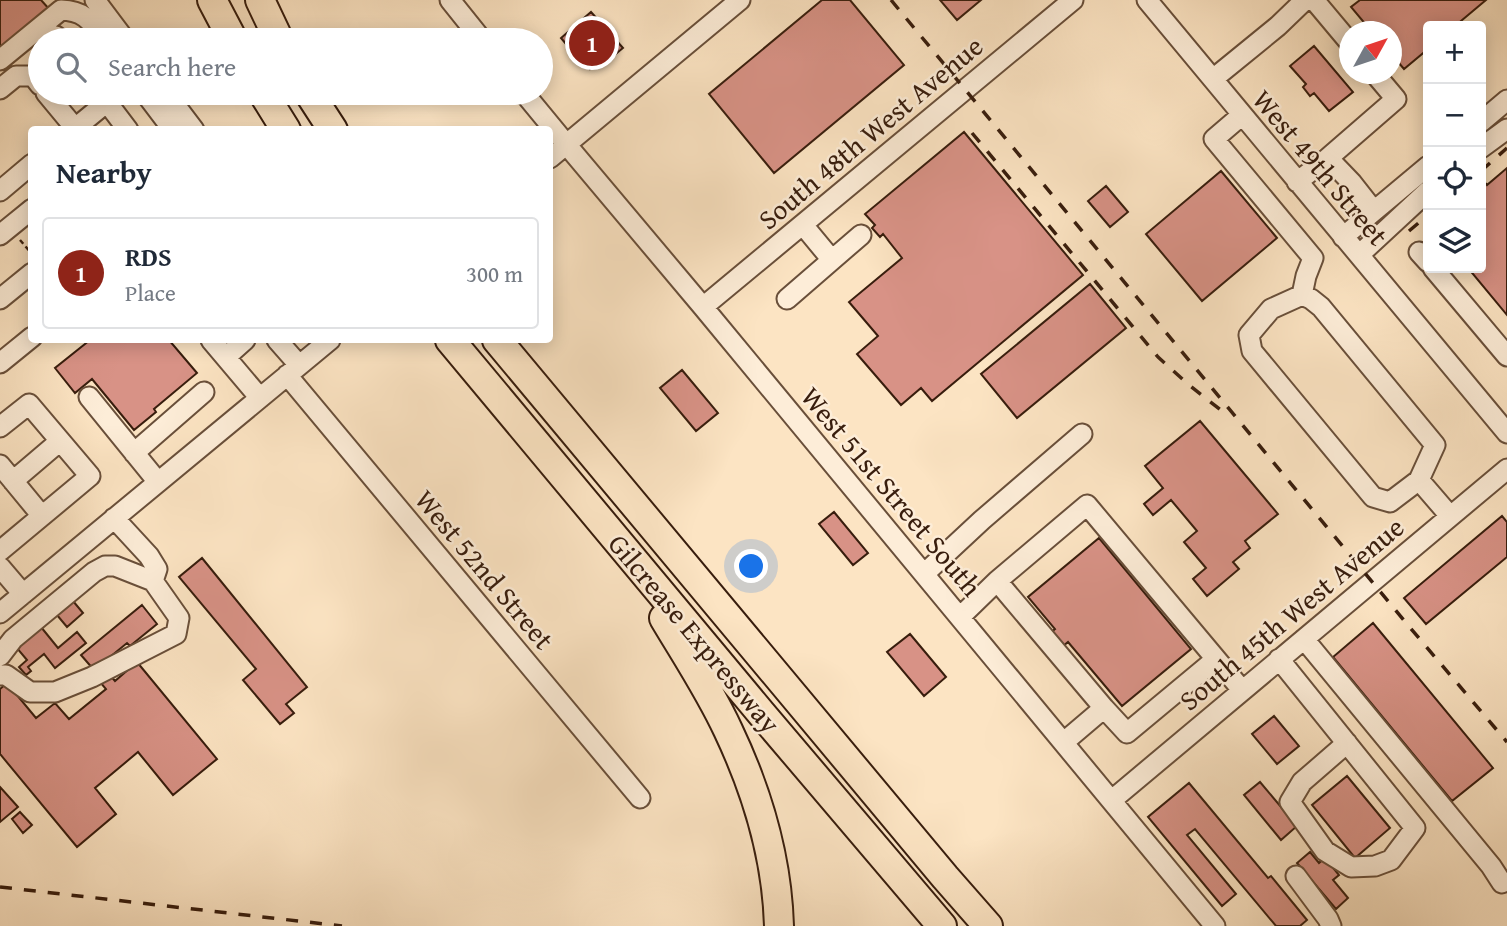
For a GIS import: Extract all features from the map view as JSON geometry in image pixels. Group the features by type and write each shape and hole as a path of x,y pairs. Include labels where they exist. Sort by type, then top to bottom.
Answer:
{"highway":[{"path":"212,0 227,28"},
{"path":"260,0 273,28"},
{"path":"270,105 283,126"},
{"path":"316,105 330,126"},
{"name":"Gilcrease Expressway","path":"453,343 942,926"},
{"name":"Gilcrease Expressway","path":"499,343 927,857 988,926"},
{"path":"612,534 709,693 744,765 761,815 774,869 779,924"}],"street":[{"path":"95,0 116,28"},
{"path":"450,0 472,28"},
{"path":"553,156 740,0"},
{"name":"South 48th West Avenue","path":"703,307 1073,0"},
{"name":"West 49th Street","path":"1147,0 1507,433"},
{"path":"1213,79 1278,26 1305,0"},
{"path":"1314,0 1339,31"},
{"path":"39,28 61,10 74,10 88,19 95,28"},
{"path":"0,61 28,38"},
{"path":"0,89 16,76 28,76"},
{"path":"1297,183 1396,99 1383,84"},
{"path":"1486,118 1507,100"},
{"path":"56,105 72,126"},
{"path":"77,126 96,105"},
{"path":"110,105 126,126"},
{"path":"154,105 170,126"},
{"path":"175,105 191,126"},
{"name":"West 51st Street South","path":"534,105 551,126"},
{"path":"1242,115 1214,139 1313,258 1302,295"},
{"name":"West 51st Street South","path":"553,129 1215,926"},
{"path":"1482,147 1507,129"},
{"path":"1328,158 1374,211"},
{"path":"0,191 28,167"},
{"path":"1343,237 1423,170"},
{"path":"1359,256 1423,196"},
{"path":"0,235 28,212"},
{"path":"803,225 832,260"},
{"path":"787,299 861,235"},
{"path":"1437,273 1507,356"},
{"path":"0,299 28,276"},
{"path":"1302,295 1321,307 1435,445 1419,480 1390,502 1373,497 1252,351 1249,335 1271,309 1302,295"},
{"path":"0,363 28,340"},
{"path":"214,343 260,398"},
{"path":"226,357 241,343"},
{"name":"West 52nd Street","path":"279,343 293,370 640,798"},
{"path":"0,613 326,343"},
{"path":"134,453 204,392"},
{"path":"89,397 158,482"},
{"path":"0,428 29,404 90,476 0,551"},
{"path":"924,574 1082,434"},
{"path":"13,481 60,441"},
{"path":"0,465 42,516"},
{"name":"South 45th West Avenue","path":"1112,800 1507,469"},
{"path":"1419,480 1450,516"},
{"path":"960,617 997,581 1087,505 1242,690"},
{"path":"114,518 149,556 157,569 153,581"},
{"path":"0,656 13,639 94,572 105,566 115,566 153,581 180,618 176,634 92,677 55,692 30,692 6,675 0,675"},
{"path":"0,567 23,594"},
{"path":"997,581 1126,733 1216,659"},
{"path":"1304,639 1491,866 1502,883"},
{"path":"1279,659 1347,743 1415,828 1391,860 1375,866 1351,867 1325,851 1290,802 1302,782 1347,743"},
{"path":"1064,742 1104,708"},
{"path":"1296,876 1331,926"}],"building":[{"path":"0,0 41,0 50,10 0,52"},
{"path":"822,0 850,0 904,65 774,173 709,94"},
{"path":"940,0 981,0 957,20"},
{"path":"1360,0 1486,0 1461,21 1423,21 1423,53 1404,69 1402,21 1363,21 1351,7"},
{"path":"591,12 623,48 611,58 607,54 590,69 561,38"},
{"path":"1314,46 1339,75 1339,84 1346,84 1353,92 1329,111 1314,93 1310,96 1303,87 1306,84 1290,66"},
{"path":"964,132 1083,275 932,401 921,388 901,405 857,354 878,336 849,302 902,258 883,234 880,237 872,228 875,225 865,214"},
{"path":"1507,168 1507,315 1472,273 1486,273 1487,185"},
{"path":"1221,171 1277,238 1202,301 1146,234"},
{"path":"1106,186 1128,212 1110,227 1088,201"},
{"path":"1090,284 1126,328 1017,418 981,374"},
{"path":"86,343 172,343 197,373 154,409 156,412 134,430 92,379 75,393 55,368"},
{"path":"682,370 718,413 696,431 660,388"},
{"path":"1200,421 1278,514 1245,541 1250,548 1233,562 1239,569 1207,596 1193,579 1206,568 1184,542 1197,531 1171,500 1153,515 1144,504 1163,488 1145,466"},
{"path":"834,512 868,553 853,565 819,524"},
{"path":"1502,516 1507,522 1507,557 1426,624 1404,598"},
{"path":"1099,538 1191,649 1122,706 1068,642 1062,647 1050,633 1055,629 1028,597"},
{"path":"202,558 307,687 286,704 294,713 280,724 243,680 256,669 179,577"},
{"path":"73,601 83,613 67,627 57,615"},
{"path":"142,605 157,624 130,646 127,643 94,670 81,655"},
{"path":"1373,623 1493,768 1452,801 1333,657"},
{"path":"41,627 58,648 77,632 86,643 55,668 44,654 28,667 31,671 26,675 19,667 27,660 16,647"},
{"path":"910,634 946,677 924,696 887,652"},
{"path":"137,662 217,759 173,795 138,752 95,788 116,814 77,847 0,754 0,689 7,683 36,718 55,703 69,719 106,689 100,682 109,674 115,681"},
{"path":"1274,716 1299,746 1277,764 1252,734"},
{"path":"1347,776 1390,828 1355,858 1312,805"},
{"path":"1260,782 1297,826 1281,840 1244,795"},
{"path":"1189,783 1268,878 1271,876 1307,920 1300,926 1276,926 1195,829 1187,835 1236,894 1222,906 1148,817"},
{"path":"0,787 18,807 0,822"},
{"path":"20,812 32,825 23,833 12,819"},
{"path":"1310,852 1319,863 1325,858 1339,875 1333,880 1348,898 1336,909 1297,863"}],"railway":[{"path":"891,0 1507,742"},
{"path":"972,133 1158,357 1222,411"},
{"path":"1486,167 1507,148"},
{"path":"1409,231 1423,219"},
{"path":"0,887 342,926"}],"place":[{"name":"RDS","path":"592,43"}]}
